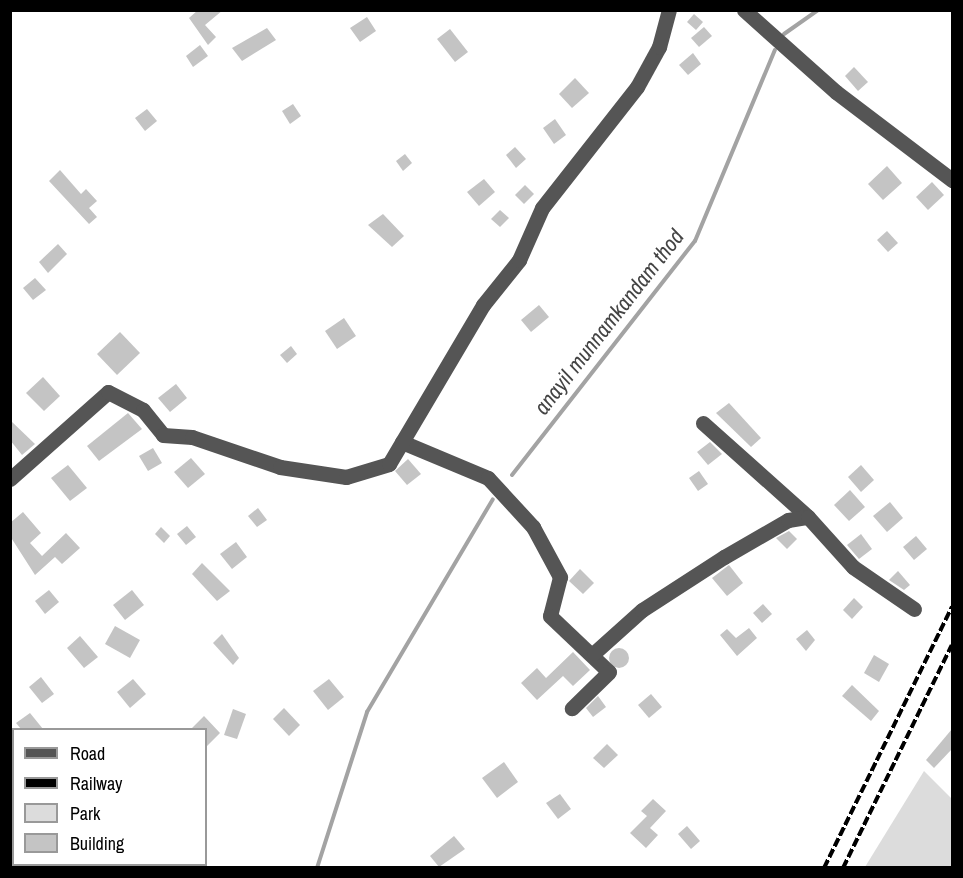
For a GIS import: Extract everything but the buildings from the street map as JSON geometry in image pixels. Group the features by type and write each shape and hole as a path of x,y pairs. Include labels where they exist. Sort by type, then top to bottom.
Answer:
{"street":[{"path":"10,479 108,392 143,410 163,435 192,437 309,474 346,477 389,464 483,304 519,260 542,208 637,87 659,47 669,10"},
{"path":"744,10 836,92 952,180"},
{"path":"703,423 808,517 853,567 914,609"},
{"path":"402,442 488,478 533,527 560,577 550,616 594,653 609,672 572,708"},
{"path":"594,653 642,610 724,556 788,520 808,517"}],"green space":[{"path":"924,771 952,799 952,867 865,867"}],"waterway":[{"name":"anayil munnamkandam thod","path":"784,34 818,10"},
{"name":"anayil munnamkandam thod","path":"512,475 695,241 775,50"},
{"name":"anayil munnamkandam thod","path":"317,868 367,712 493,499"}],"railway":[{"path":"824,868 952,607"},
{"path":"843,868 952,645"}]}
